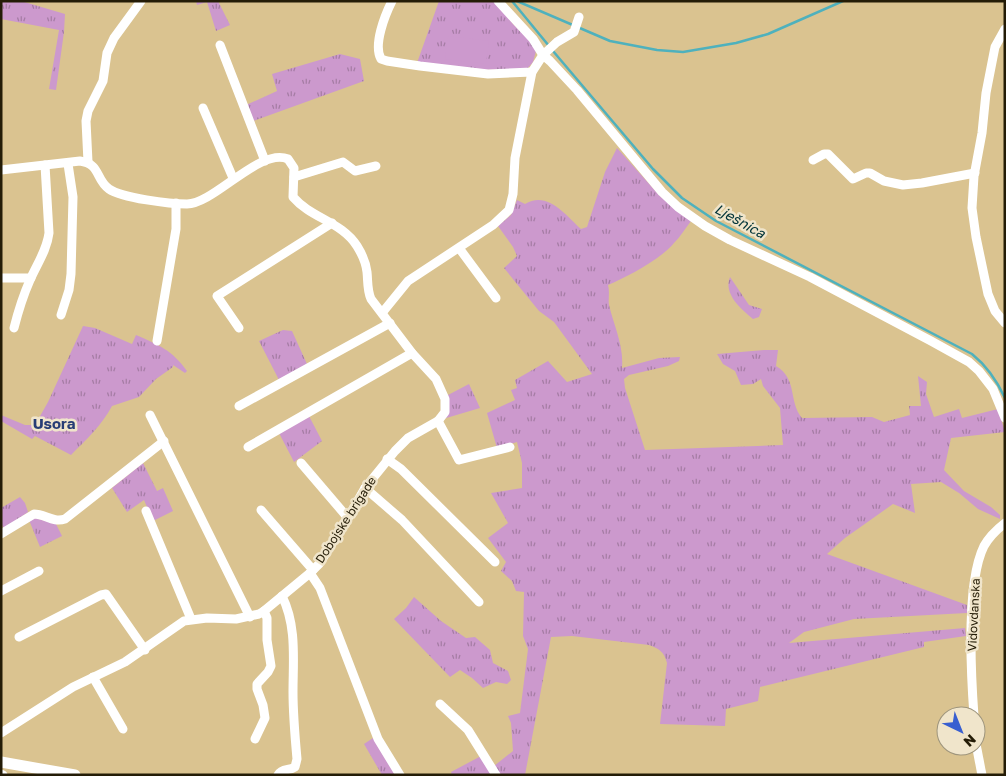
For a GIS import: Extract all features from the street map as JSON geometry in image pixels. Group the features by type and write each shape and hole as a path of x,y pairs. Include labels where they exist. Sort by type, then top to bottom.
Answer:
{"street":[{"path":"141,1 114,38 107,53 101,88 88,111 86,121 88,162 96,170 104,185 121,194 187,204 197,202 233,178 265,161 279,156 288,159 294,168 292,193 295,200 348,234 364,259 369,295 412,353 432,374 444,395 446,407 438,421 459,460 510,447"},
{"path":"392,1 378,40 377,48 381,59 420,66 488,74 532,72"},
{"path":"498,1 533,39 548,51 556,67 662,192 678,207 705,226 730,240 810,277 969,362 980,371 993,390 1005,418"},
{"path":"382,313 408,281 504,216 511,205 515,158 532,72 548,51 574,32 578,19"},
{"path":"1005,29 995,47 975,173 972,208 988,294 995,311 1005,323"},
{"path":"220,45 265,161"},
{"path":"203,108 233,178"},
{"path":"813,160 828,154 854,179 870,172 884,181 903,185 975,173"},
{"path":"1,170 88,162"},
{"path":"294,177 343,162 355,171 376,166"},
{"path":"61,315 69,290 71,274 73,197 68,164"},
{"path":"14,328 18,309 48,241 45,165"},
{"path":"157,340 176,229 176,203"},
{"path":"239,328 217,296 332,223"},
{"path":"459,248 496,298"},
{"path":"1,278 31,278"},
{"path":"239,406 390,323"},
{"path":"248,447 412,353"},
{"path":"150,415 250,616"},
{"name":"Dobojske brigade","path":"191,619 236,619 250,616 264,610 312,572 324,557 365,488 387,460 408,438 438,421"},
{"path":"1,534 35,513 53,520 65,519 164,441"},
{"path":"387,460 401,469 495,562"},
{"path":"302,463 348,518"},
{"path":"365,488 407,525 479,602"},
{"path":"261,510 312,572 320,588 378,738 400,775"},
{"path":"1,733 73,687 125,662 145,650 177,626 191,619 146,511"},
{"name":"Vidovdanska","path":"974,706 972,623 976,572 988,539 1005,523"},
{"path":"1,591 39,571"},
{"path":"19,637 100,595 106,594 145,650"},
{"path":"278,775 282,770 295,767 297,759 293,693 295,650 282,596"},
{"path":"255,739 265,718 257,684 271,666 266,640 264,610"},
{"path":"93,677 124,728"},
{"path":"440,704 468,730 496,775"},
{"path":"978,756 982,775"},
{"path":"1,762 75,775"}],"green space":[{"path":"1,1 21,1 65,14 56,90 49,89 59,30 1,19"},
{"path":"196,1 218,1 230,25 216,31 207,2 197,5"},
{"path":"439,1 495,1 513,24 535,45 536,51 533,62 527,69 481,70 417,63"},
{"path":"448,36 489,41 486,64 445,59"},
{"path":"340,54 360,59 364,81 253,121 246,105 277,91 272,74"},
{"path":"617,148 660,196 691,221 676,241 661,255 608,285 609,305 620,344 622,368 659,358 680,357 679,361 668,366 629,375 624,379 625,388 645,450 783,445 780,408 763,386 761,379 753,384 741,385 735,371 723,364 717,354 778,350 776,366 787,377 795,405 802,418 872,417 884,422 910,415 909,406 921,406 918,376 927,382 926,394 934,417 959,409 962,418 998,409 1005,432 951,438 944,470 964,491 991,507 1000,515 1000,519 978,509 959,493 941,482 911,484 915,513 893,504 845,538 827,554 967,605 967,613 854,619 804,632 789,643 965,628 966,636 924,642 924,647 760,687 758,701 726,709 725,726 660,724 667,663 661,651 656,648 649,645 572,636 551,637 525,775 499,775 494,766 513,751 511,723 508,716 520,713 528,649 523,636 524,592 516,591 512,581 501,571 506,562 488,538 508,523 491,493 522,488 522,463 517,442 497,448 487,413 515,400 511,390 517,388 515,380 548,361 567,382 592,374 554,322 539,311 504,268 517,256 498,226 511,215 517,200 525,204 533,200 541,200 556,206 581,229 587,227 605,172"},
{"path":"730,277 749,305 762,309 759,317 753,319 734,301 728,283"},
{"path":"83,326 95,328 132,344 136,335 164,349 176,358 187,371 185,373 173,365 139,397 112,406 99,426 71,455 35,436 32,439 1,421 1,415 25,425 35,425 48,402"},
{"path":"283,330 292,331 307,364 279,380 259,341"},
{"path":"469,384 480,408 443,419 448,395"},
{"path":"309,416 322,441 294,462 279,433"},
{"path":"143,463 157,491 163,488 173,511 153,521 144,500 127,512 112,488"},
{"path":"20,497 25,503 28,512 4,529 1,523 1,508"},
{"path":"35,518 56,524 62,536 40,547 29,520"},
{"path":"414,597 441,621 466,638 475,637 490,650 493,663 508,671 511,680 507,684 496,682 483,688 460,670 450,677 394,619"},
{"path":"373,738 398,775 382,775 364,744"},
{"path":"481,756 492,775 452,775 451,772"}],"waterway":[{"name":"Lješnica","path":"512,1 549,46"},
{"path":"517,1 610,41 657,50 683,52 736,43 768,34 843,1"},
{"name":"Lješnica","path":"553,51 653,169 682,198 716,221 972,354 991,374 1005,398"}],"district":[{"name":"Usora","path":"54,424"}]}
